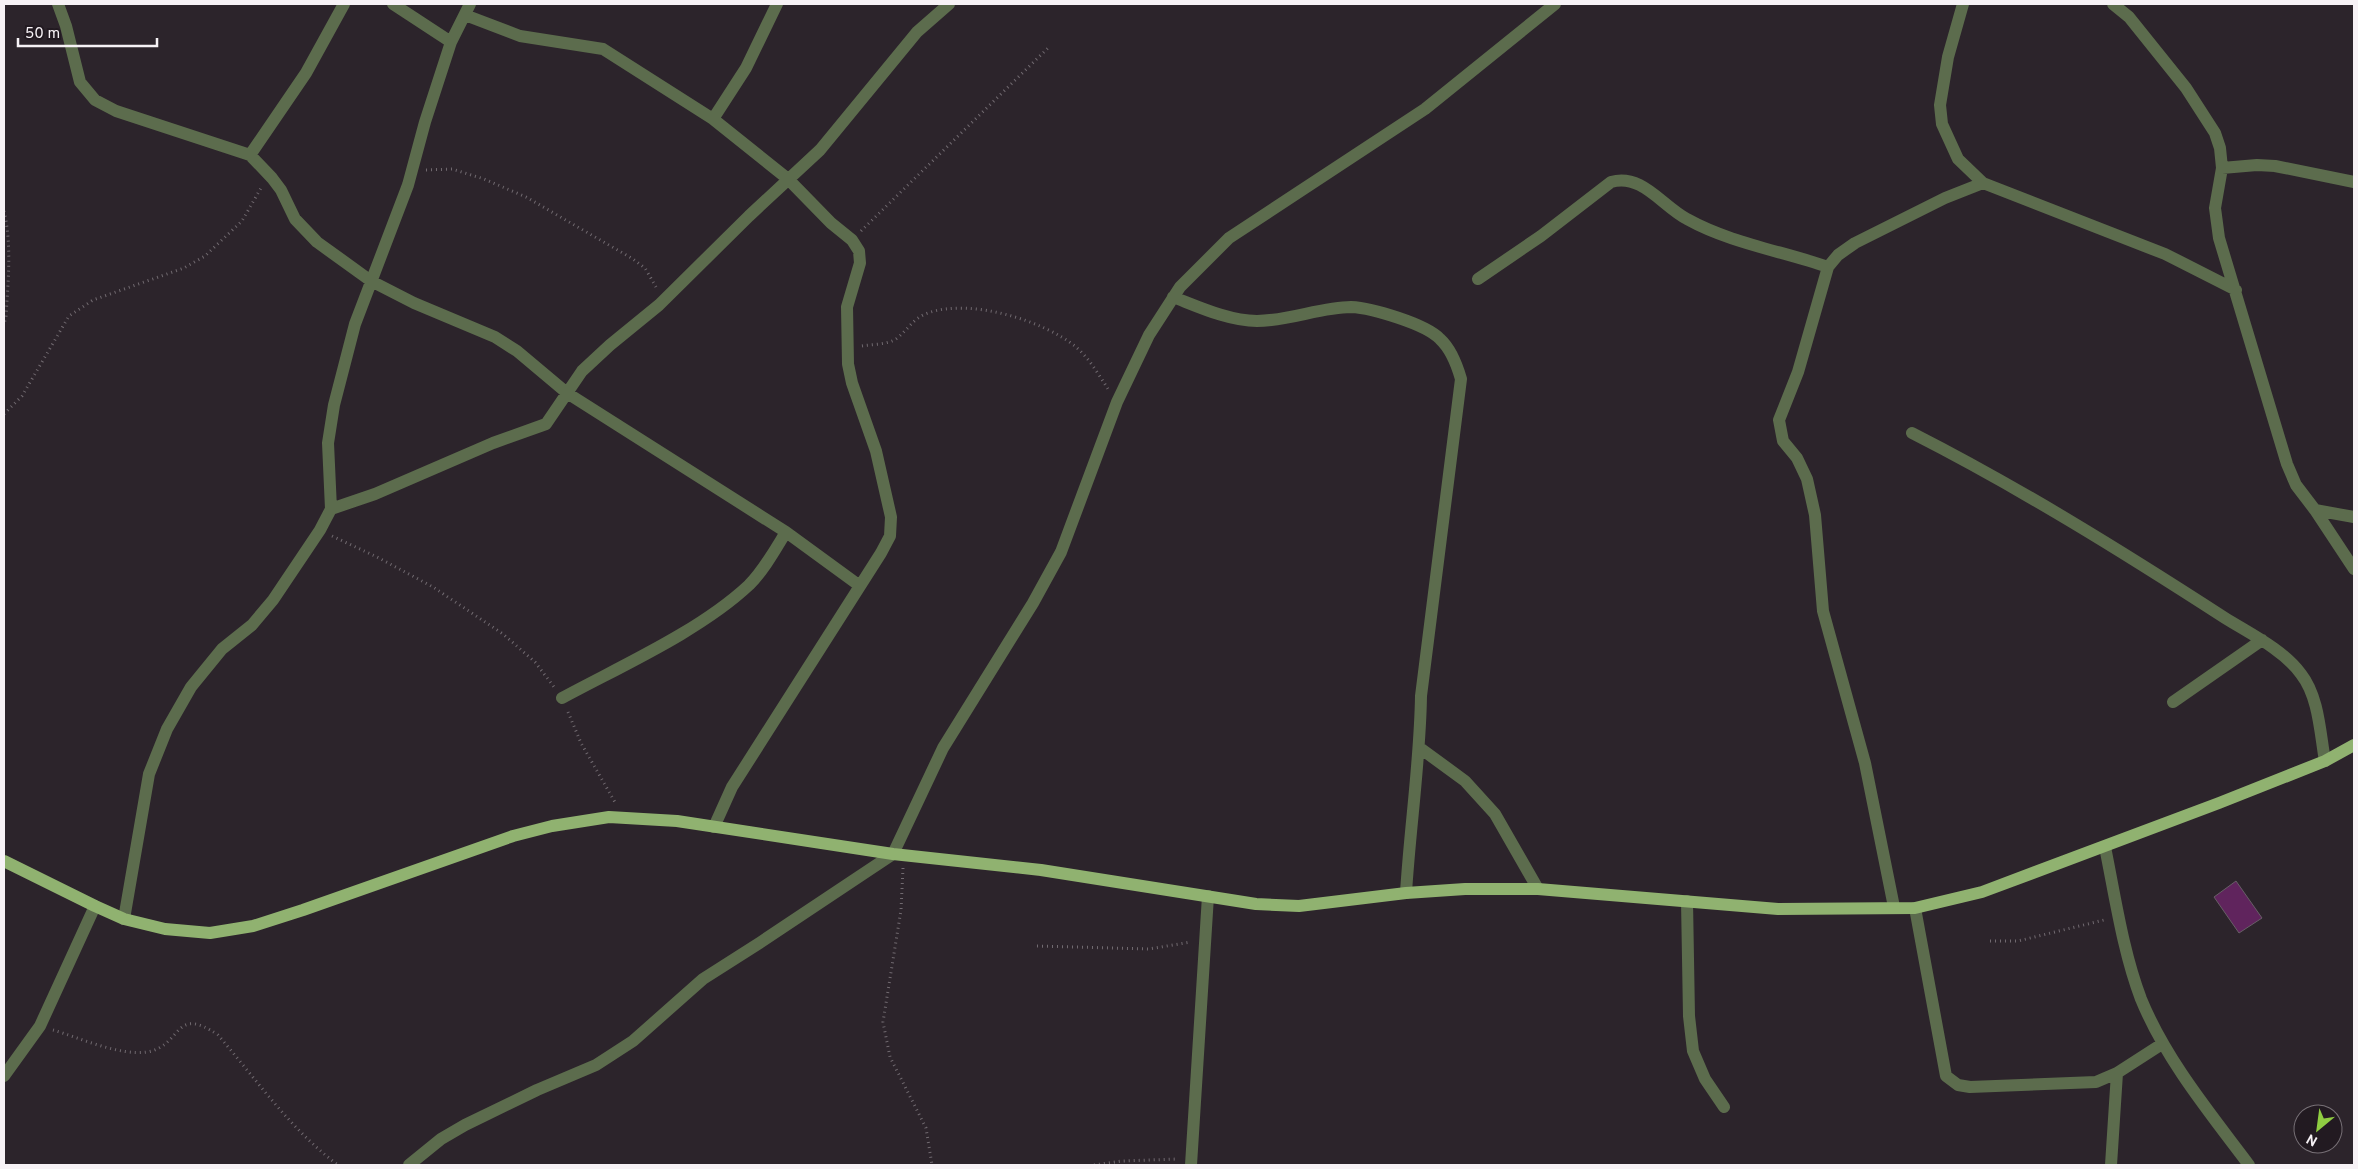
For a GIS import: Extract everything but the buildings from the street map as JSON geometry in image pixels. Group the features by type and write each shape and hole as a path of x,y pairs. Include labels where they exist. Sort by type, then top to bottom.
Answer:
{"main road":[{"path":"4,860 124,919 166,929 210,933 233,930 303,910 513,836 552,826 608,817 676,821 898,854 1041,870 1256,904 1299,906 1406,893 1465,889 1538,889 1778,909 1915,908 1982,892 2104,847 2325,761 2354,745"}],"street":[{"path":"58,4 66,26 80,82 94,100 116,111 250,155 272,178 281,190 295,219 317,242 371,281 414,303 495,337 517,351 567,393 786,532 860,586"},
{"path":"250,155 306,73 344,4"},
{"path":"393,4 451,42"},
{"path":"713,119 746,68 777,4"},
{"path":"331,509 375,494 492,443 546,424 582,371 595,357 659,305 820,150 917,32 949,4"},
{"path":"409,1165 441,1139 465,1125 537,1090 596,1066 633,1041 703,979 898,854 943,748 1033,603 1061,552 1117,402 1149,335 1180,286 1229,238 1425,109 1555,4"},
{"path":"1962,4 1948,58 1940,105 1942,124 1958,159 1983,183 2165,254 2236,290"},
{"path":"2113,4 2129,16 2206,117 2220,148 2222,168 2215,208 2219,238 2236,290 2286,464 2296,485 2354,569"},
{"path":"124,919 149,774 168,729 191,687 222,649 252,625 273,600 320,530 331,509 328,443 332,414 355,324 408,185 425,122 451,42 467,9 520,36 603,49 713,119 788,179 852,240 859,251 860,263 847,306 848,364 852,383 876,451 891,517 890,536 732,787 714,828"},
{"path":"2222,168 2258,165 2275,166 2354,182"},
{"path":"1478,279 1540,236 1611,182 1621,179 1631,180 1645,187 1675,212 1699,225 1740,241 1828,267"},
{"path":"1894,907 1865,763 1823,611 1815,515 1808,478 1797,458 1783,441 1779,420 1798,372 1828,267 1838,255 1855,243 1945,198 1983,183"},
{"path":"1173,297 1202,309 1257,321 1351,307 1382,312 1416,325 1440,338 1456,363 1461,379 1421,696 1420,748 1411,823 1406,893"},
{"path":"1912,433 1962,459 2110,544 2262,640 2302,674 2317,712 2325,761"},
{"path":"2315,510 2354,517"},
{"path":"562,698 706,618 749,585 769,561 786,532"},
{"path":"2173,702 2262,640"},
{"path":"1420,748 1465,781 1494,814 1538,889"},
{"path":"2104,847 2141,999 2162,1044 2249,1165"},
{"path":"1191,1162 1208,896"},
{"path":"1687,901 1689,1016 1693,1051 1705,1079 1724,1107"},
{"path":"4,1076 40,1026 95,906"},
{"path":"1915,908 1946,1076 1952,1082 1970,1087 2096,1082 2117,1073 2162,1044"},
{"path":"2111,1165 2117,1073"}],"path":[{"path":"852,240 1048,48"},
{"path":"413,168 452,169 466,172 526,197 645,268 654,280 659,305"},
{"path":"4,414 22,396 69,316 93,300 184,268 205,256 242,221 259,190 272,178"},
{"path":"4,211 7,226 8,263 4,324"},
{"path":"847,349 894,340 918,318 942,309 996,313 1023,319 1056,332 1078,348 1117,402"},
{"path":"320,530 377,556 433,587 502,634 535,662 562,698 581,743 624,819"},
{"path":"898,854 901,910 883,1022 890,1057 926,1128 932,1165"},
{"path":"1990,941 2018,941 2120,916"},
{"path":"1037,946 1149,949 1206,940"},
{"path":"40,1026 115,1049 144,1052 159,1050 184,1025 195,1022 206,1027 218,1035 293,1123 325,1156 338,1165"},
{"path":"1094,1165 1122,1162 1191,1162"}]}
